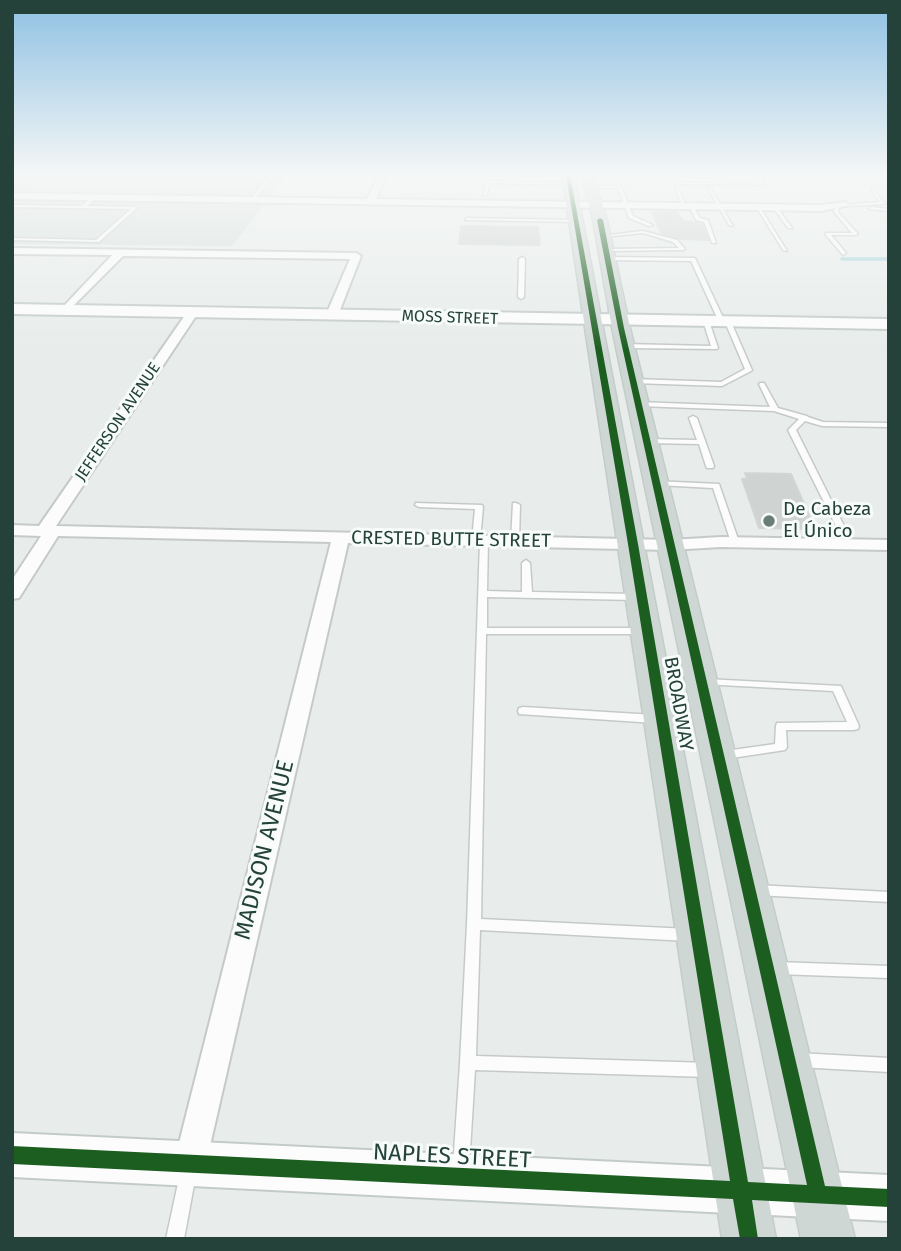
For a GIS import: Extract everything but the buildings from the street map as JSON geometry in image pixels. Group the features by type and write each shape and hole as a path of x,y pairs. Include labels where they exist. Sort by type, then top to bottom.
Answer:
{"main road":[{"name":"BROADWAY","path":"578,233 663,719 745,1215"},
{"name":"BROADWAY","path":"601,233 823,1217"}],"street":[{"path":"12,251 356,256 332,315"},
{"path":"66,310 121,253"},
{"name":"MOSS STREET","path":"12,309 889,324"},
{"name":"JEFFERSON AVENUE","path":"12,594 49,531 192,313"},
{"name":"CRESTED BUTTE STREET","path":"12,530 670,545 735,542 889,545"},
{"name":"MADISON AVENUE","path":"190,1163 341,537"},
{"name":"NAPLES STREET","path":"12,1155 460,1179 745,1215 823,1217 889,1198"}],"lane":[{"path":"12,239 97,241 106,233"},
{"path":"605,248 640,233"},
{"path":"605,248 683,249 675,241 648,233"},
{"path":"711,233 714,243"},
{"path":"774,233 785,250"},
{"path":"843,253 827,234 855,233"},
{"path":"605,248 693,259 718,321 749,369 722,384 636,393"},
{"path":"521,297 522,259"},
{"path":"625,346 715,348 718,321"},
{"path":"762,384 775,409"},
{"path":"636,393 775,409 822,424 889,425"},
{"path":"805,417 792,430 840,526"},
{"path":"693,418 709,466"},
{"path":"647,441 702,442"},
{"path":"656,483 716,486 735,542"},
{"path":"419,505 479,507 483,594 474,924 460,1179"},
{"path":"514,541 516,505"},
{"path":"526,563 527,595"},
{"path":"483,594 642,597"},
{"path":"482,631 648,631"},
{"path":"702,682 837,688 854,726 781,726 782,747 719,756"},
{"path":"523,710 663,719"},
{"path":"748,889 889,897"},
{"path":"474,924 698,935"},
{"path":"766,968 889,972"},
{"path":"787,1060 889,1065"},
{"path":"468,1063 721,1071"},
{"path":"175,1239 190,1163"}],"shaded area":[{"path":"12,233 242,233 232,246 12,244"}],"waterway":[{"path":"842,259 889,259"}],"cycle path":[{"path":"578,233 749,1239"},
{"path":"603,233 621,328 818,1195"},
{"path":"12,1155 889,1198"}],"place":[{"name":"De Cabeza El Único","path":"769,521"}]}
